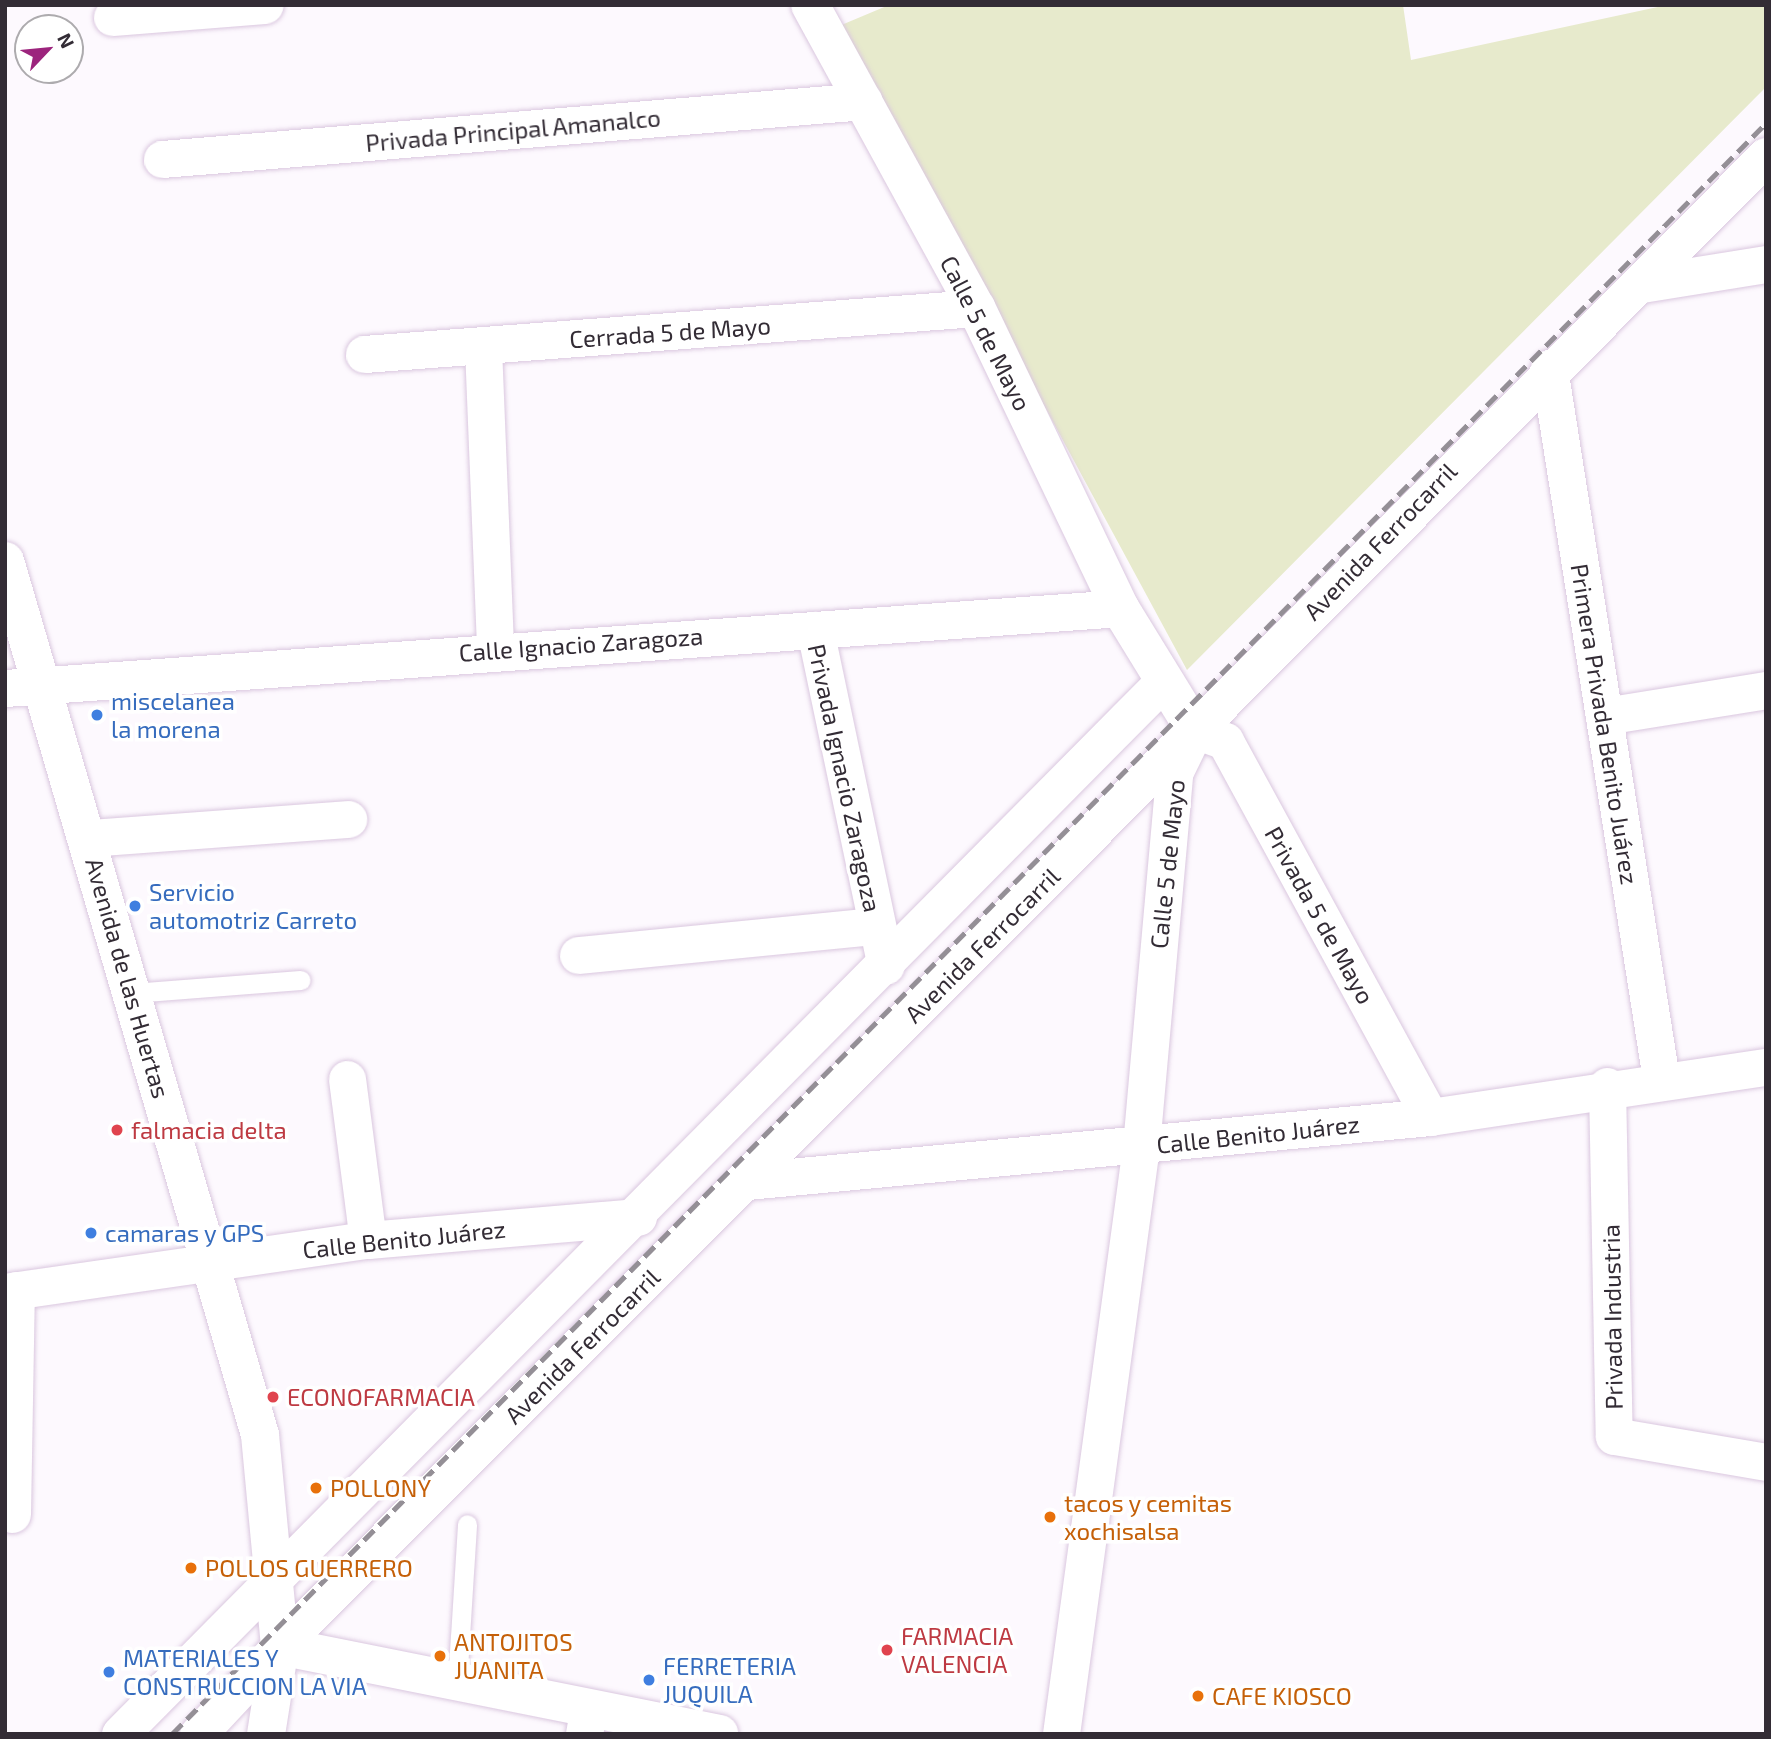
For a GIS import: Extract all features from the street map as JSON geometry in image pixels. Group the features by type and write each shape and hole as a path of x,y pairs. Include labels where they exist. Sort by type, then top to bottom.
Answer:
{"street":[{"path":"112,17 265,5"},
{"name":"Calle 5 de Mayo","path":"810,5 976,309 1120,608 1163,682 1195,730 1174,773 1141,1146 1061,1734"},
{"name":"Privada Principal Amanalco","path":"162,159 864,101"},
{"name":"Avenida Ferrocarril","path":"198,1734 280,1646 1195,730 1549,368 1641,284 1766,156"},
{"path":"1641,284 1766,264"},
{"name":"Cerrada 5 de Mayo","path":"364,354 976,309"},
{"path":"483,347 495,649"},
{"name":"Primera Privada Benito Juárez","path":"1549,368 1661,1079"},
{"name":"Avenida de las Huertas","path":"5,561 23,686 89,838 208,1262 260,1435 280,1646 266,1734"},
{"name":"Calle Ignacio Zaragoza","path":"23,686 495,649 1120,608"},
{"name":"Privada Ignacio Zaragoza","path":"815,630 875,926 886,966"},
{"path":"120,1734 638,1217 1163,682"},
{"path":"1604,716 1766,690"},
{"name":"Privada 5 de Mayo","path":"1195,730 1225,741 1430,1117"},
{"path":"89,838 348,820"},
{"name":"Privada Ignacio Zaragoza","path":"578,955 875,926"},
{"name":"Calle Benito Juárez","path":"747,1181 1430,1117 1607,1086 1766,1067"},
{"path":"347,1079 368,1240"},
{"name":"Privada Industria","path":"1607,1086 1614,1436 1766,1462"},
{"name":"Calle Benito Juárez","path":"11,1291 368,1240 638,1217"},
{"path":"11,1291 9,1462 12,1514"},
{"path":"280,1646 457,1684 586,1722 719,1734"}],"lane":[{"path":"132,993 299,980"},
{"path":"457,1684 467,1524"}],"green space":[{"path":"889,5 1403,5 1411,60 1667,5 1766,5 1766,87 1187,670 839,26"}],"railway":[{"path":"172,1734 1766,123"}],"place":[{"name":"miscelanea la morena","path":"97,715"},
{"name":"Servicio automotriz Carreto","path":"135,906"},
{"name":"falmacia delta","path":"117,1130"},
{"name":"camaras y GPS","path":"91,1233"},
{"name":"ECONOFARMACIA","path":"273,1397"},
{"name":"POLLONY","path":"316,1488"},
{"name":"tacos y cemitas xochisalsa","path":"1050,1517"},
{"name":"POLLOS GUERRERO","path":"191,1568"},
{"name":"FARMACIA VALENCIA","path":"887,1650"},
{"name":"ANTOJITOS JUANITA","path":"440,1656"},
{"name":"MATERIALES Y CONSTRUCCION LA VIA","path":"109,1672"},
{"name":"FERRETERIA JUQUILA","path":"649,1680"},
{"name":"CAFE KIOSCO","path":"1198,1696"}]}
